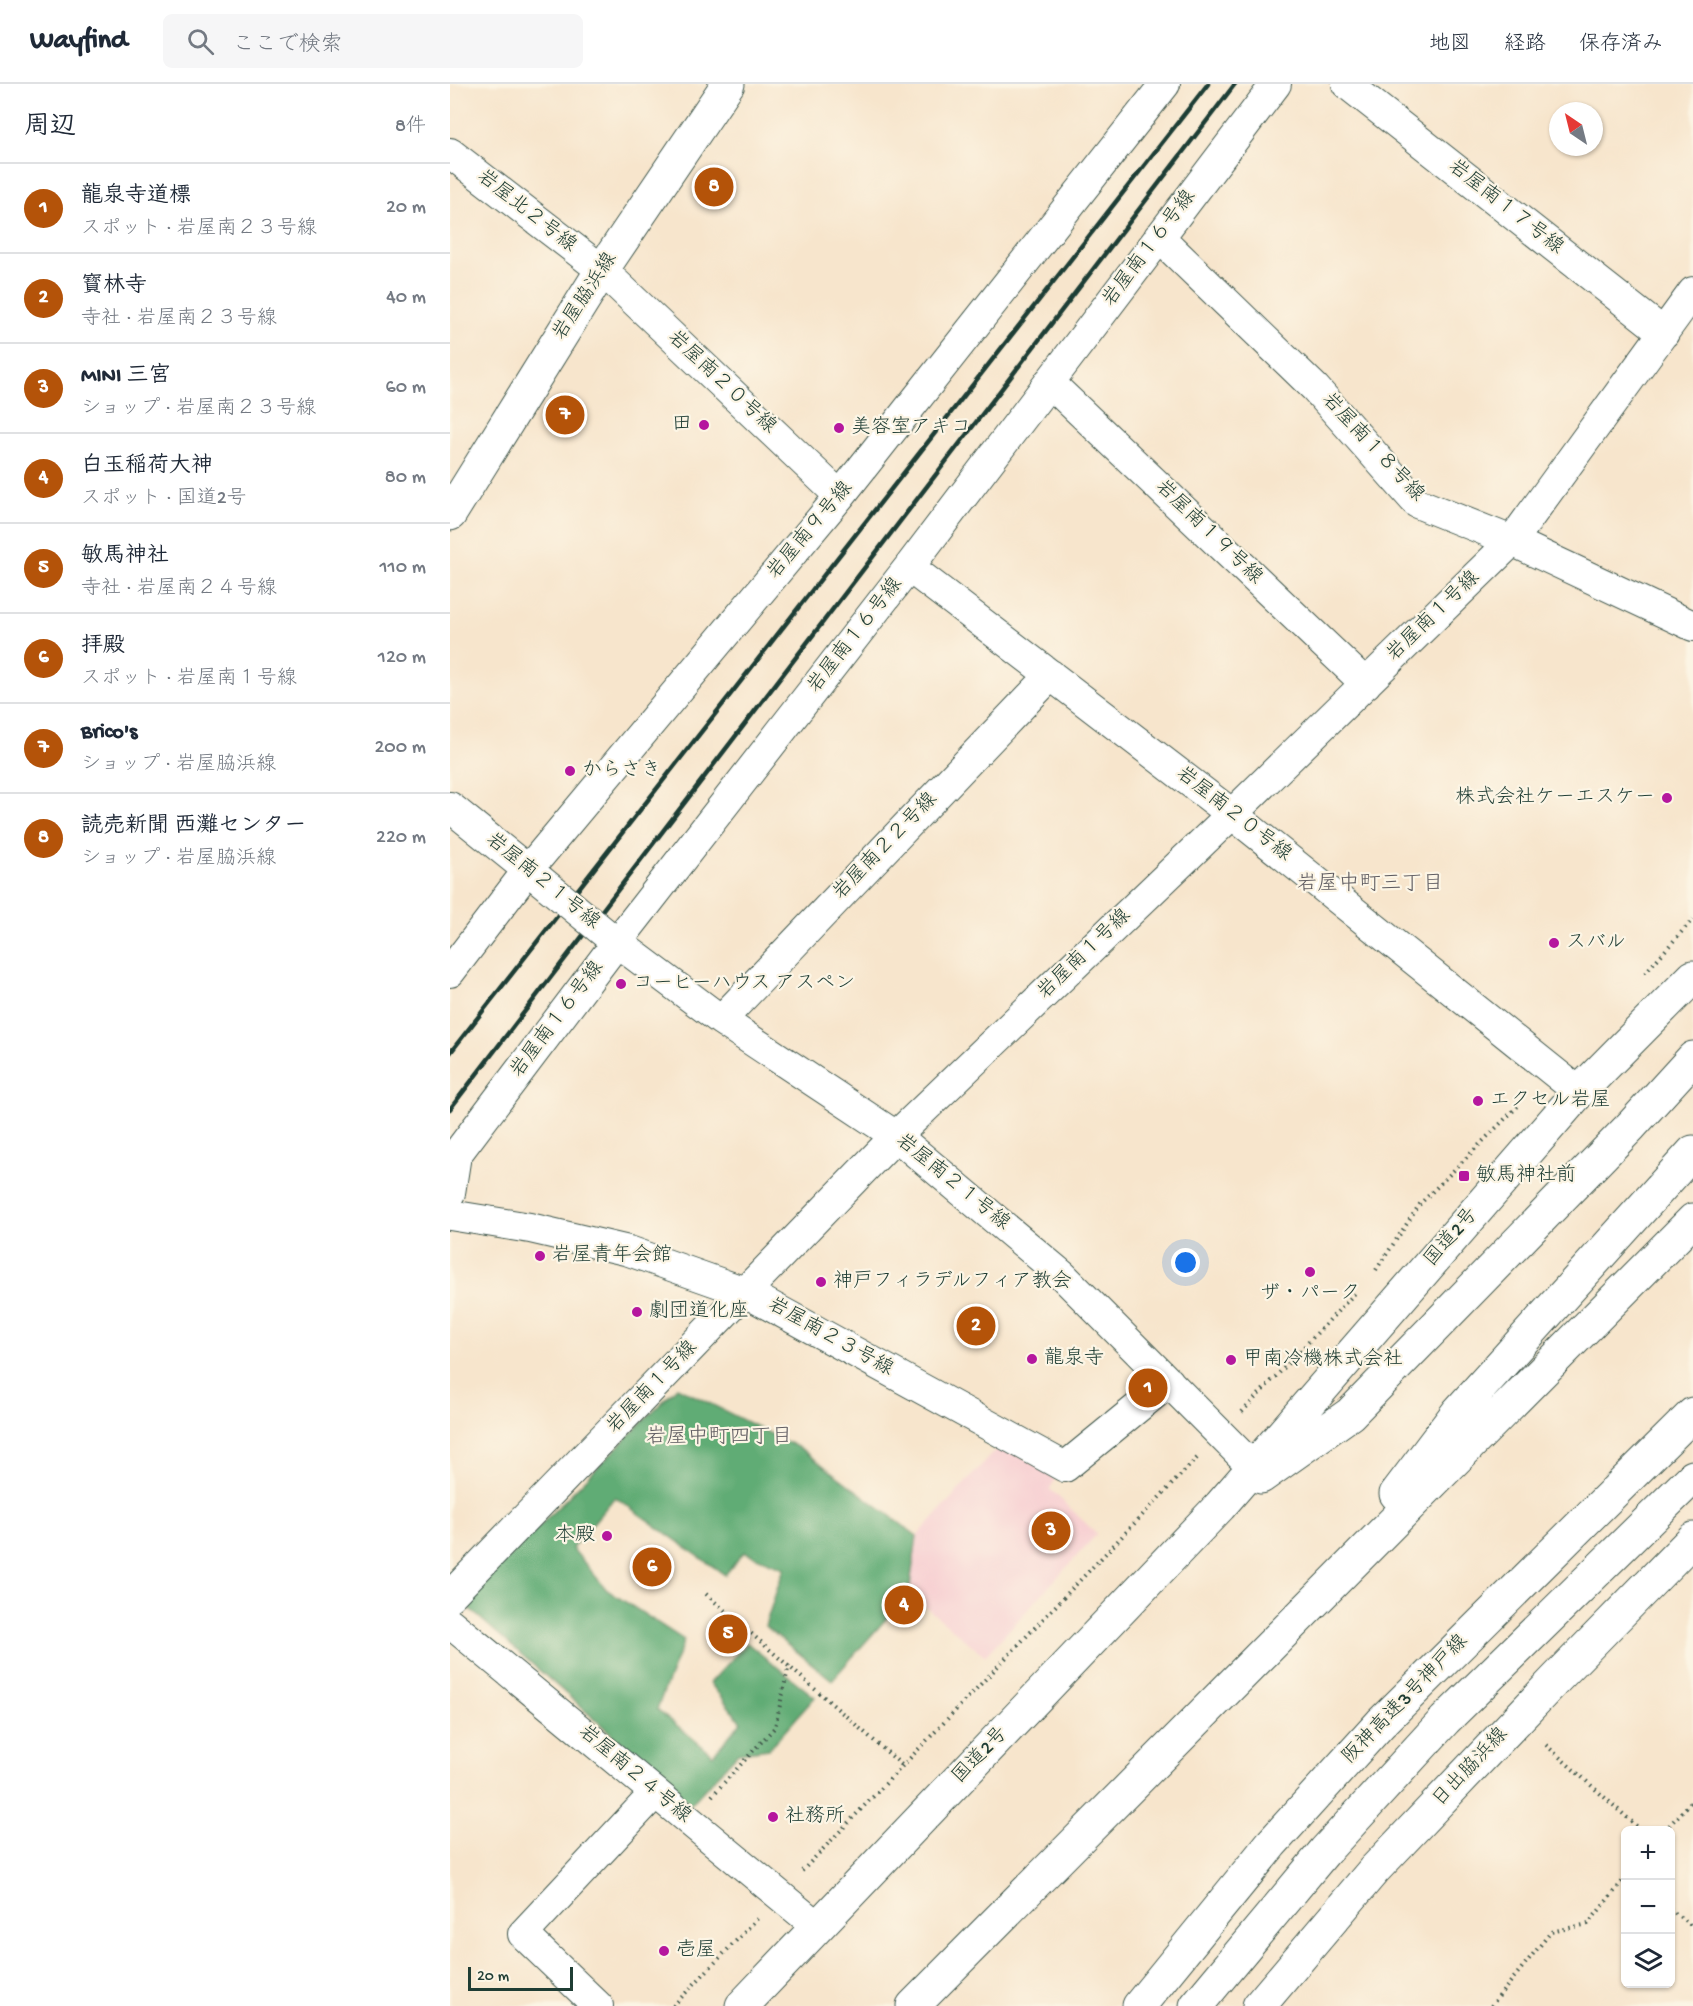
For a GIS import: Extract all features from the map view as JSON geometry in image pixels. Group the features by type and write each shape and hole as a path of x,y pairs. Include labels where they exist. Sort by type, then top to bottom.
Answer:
{"main road":[{"name":"岩屋脇浜線","path":"450,514 602,270 728,84"},
{"name":"国道2号","path":"742,2006 1220,1506 1579,1092 1693,977"},
{"name":"国道2号","path":"1220,1506 1350,1414 1631,1126 1693,1058"},
{"path":"1319,1596 1458,1412 1685,1160"},
{"path":"913,2006 1693,1220"},
{"name":"阪神高速3号神戸線","path":"1139,2006 1271,1845 1381,1723 1693,1414"},
{"path":"1196,2006 1325,1851 1445,1720 1693,1477"},
{"name":"日出脇浜線","path":"1259,2006 1374,1870 1693,1539"}],"street":[{"name":"岩屋南９号線","path":"450,972 534,875 840,496 1165,84"},
{"name":"岩屋南１６号線","path":"450,1193 456,1155 611,938 909,567 1276,84"},
{"name":"岩屋南１７号線","path":"1347,84 1664,333"},
{"name":"岩屋北２号線","path":"450,153 602,270"},
{"name":"岩屋南１８号線","path":"1159,237 1315,388 1417,503 1512,541 1693,626"},
{"name":"岩屋南２０号線","path":"602,270 840,496"},
{"name":"岩屋南１号線","path":"450,1596 896,1136 1232,814 1512,541 1693,292"},
{"name":"岩屋南１９号線","path":"1049,382 1366,684"},
{"name":"岩屋南２０号線","path":"909,567 1232,814 1579,1092"},
{"name":"岩屋南２２号線","path":"721,1020 1051,675"},
{"name":"岩屋南２１号線","path":"450,807 611,938 721,1020 896,1136 1063,1276 1253,1467"},
{"name":"岩屋南２３号線","path":"450,1215 530,1228 629,1251 745,1293 1065,1467 1169,1382"},
{"name":"岩屋南２４号線","path":"450,1623 818,1927"},
{"path":"598,2006 523,1934 655,1793"}],"path":[{"path":"1639,979 1693,920"},
{"path":"1372,1275 1420,1204 1502,1120 1554,1072"},
{"path":"673,2006 1364,1284"},
{"path":"705,1594 903,1766"},
{"path":"690,1821 775,1727 789,1665"},
{"path":"1546,1745 1637,1826"},
{"path":"1669,1826 1693,1800"},
{"path":"1491,2006 1551,1932 1588,1924 1624,1880"},
{"path":"1675,1912 1693,1927"}],"shaded area":[{"path":"999,1446 1058,1474 1050,1489 1097,1534 985,1656 909,1593 917,1536"}],"green space":[{"path":"677,1387 801,1449 917,1536 909,1593 832,1680 765,1626 784,1568 744,1552 725,1575 615,1497 572,1548 607,1590 684,1640 657,1709 713,1755 741,1722 710,1683 747,1643 815,1697 769,1749 738,1753 691,1804 463,1603"}],"railway":[{"path":"450,1053 1208,84"},
{"path":"450,1109 1235,84"}],"place":[{"name":"読売新聞 西灘センター","path":"714,187"},
{"name":"Brico's","path":"565,415"},
{"name":"田","path":"704,425"},
{"name":"美容室アキコ","path":"839,428"},
{"name":"からさき","path":"570,771"},
{"name":"株式会社ケーエスケー","path":"1667,798"},
{"name":"スバル","path":"1554,943"},
{"name":"コーヒーハウス アスペン","path":"621,984"},
{"name":"エクセル岩屋","path":"1478,1101"},
{"name":"敏馬神社前","path":"1464,1176"},
{"name":"岩屋青年会館","path":"540,1256"},
{"name":"ザ・パーク","path":"1310,1272"},
{"name":"神戸フィラデルフィア教会","path":"821,1282"},
{"name":"劇団道化座","path":"637,1312"},
{"name":"寳林寺","path":"976,1326"},
{"name":"龍泉寺","path":"1032,1359"},
{"name":"甲南冷機株式会社","path":"1231,1360"},
{"name":"龍泉寺道標","path":"1148,1388"},
{"name":"MINI 三宮","path":"1051,1531"},
{"name":"本殿","path":"607,1536"},
{"name":"拝殿","path":"652,1567"},
{"name":"白玉稲荷大神","path":"904,1605"},
{"name":"敏馬神社","path":"728,1634"},
{"name":"社務所","path":"773,1817"},
{"name":"壱屋","path":"664,1951"}],"district":[{"name":"岩屋中町三丁目","path":"1370,885"},
{"name":"岩屋中町四丁目","path":"719,1438"}]}
